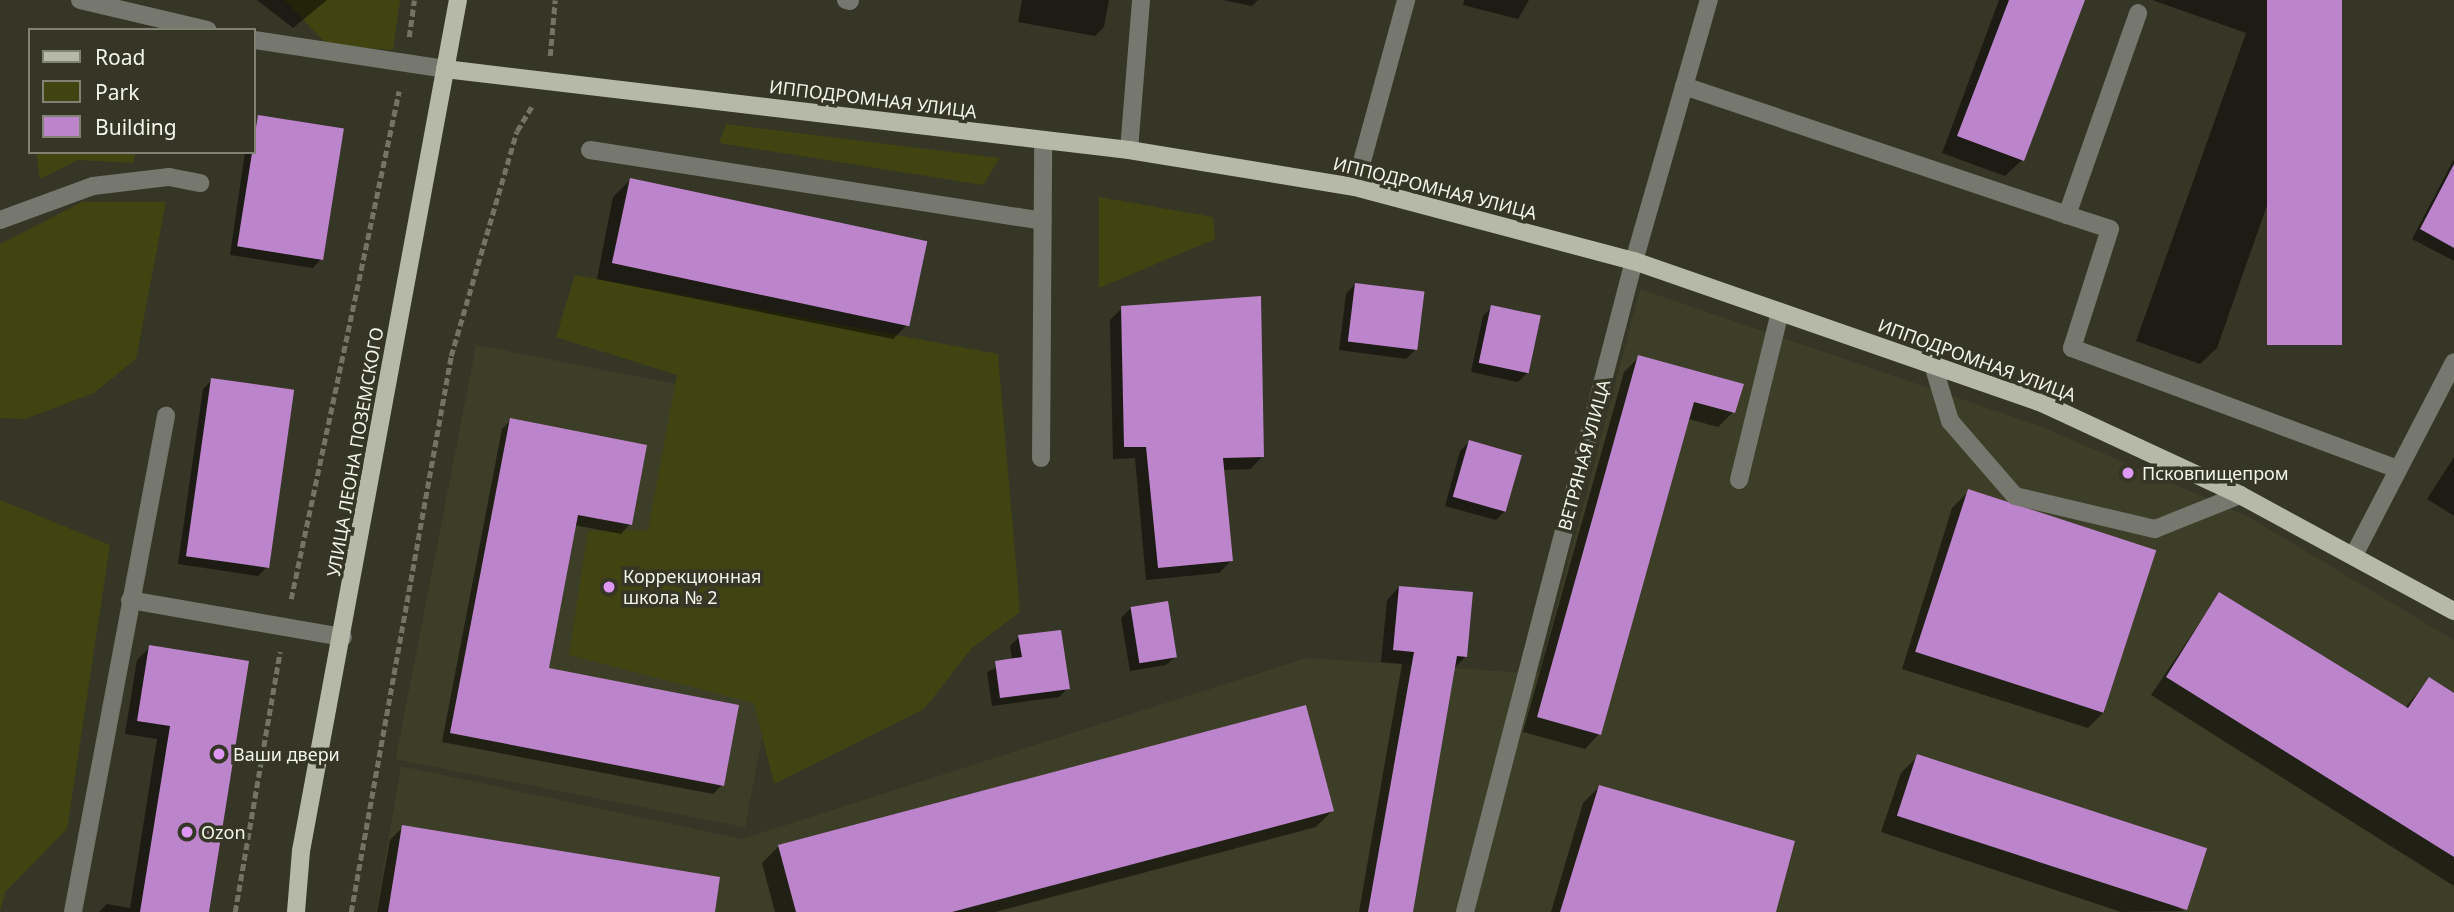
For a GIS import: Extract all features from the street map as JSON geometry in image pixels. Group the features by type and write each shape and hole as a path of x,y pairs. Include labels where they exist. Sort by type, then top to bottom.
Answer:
{"main road":[{"name":"УЛИЦА ЛЕОНА ПОЗЕМСКОГО","path":"296,912 458,0"},
{"name":"ИППОДРОМНАЯ УЛИЦА","path":"445,69 1129,150 1355,187 1634,261 2042,403 2240,495 2454,611"}],"street":[{"path":"80,0 199,28"},
{"path":"1129,150 1141,0"},
{"path":"1355,187 1406,0"},
{"name":"ВЕТРЯНАЯ УЛИЦА","path":"1465,912 1634,261 1709,0"},
{"path":"2067,215 2138,13"},
{"name":"ИППОДРОМНАЯ УЛИЦА","path":"256,40 445,69"},
{"path":"1684,86 2110,229 2072,348 2398,469"},
{"path":"1041,458 1042,140"},
{"path":"590,150 1042,221"},
{"path":"0,220 93,186 169,177 200,183"},
{"path":"1739,480 1780,312"},
{"path":"2354,555 2454,362"},
{"path":"1933,365 1950,421 2015,496 2155,529 2240,495"},
{"path":"73,912 166,416"},
{"path":"130,600 343,637"}],"path":[{"path":"351,912 451,356 517,131 546,82 555,0"},
{"path":"235,912 285,627 405,64"}],"shaded area":[{"name":"Псковпищепром","path":"1640,289 2040,426 2247,516 2454,640 2454,912 376,912 401,766 742,839 1306,658 1539,674"},
{"name":"Коррекционная школа № 2","path":"476,345 825,413 745,827 395,759"}],"green space":[{"path":"285,0 400,0 393,50 327,45"},
{"path":"726,124 1000,158 983,185 719,143"},
{"path":"36,154 135,154 133,163 78,160 40,179"},
{"path":"1099,197 1213,217 1215,239 1099,288"},
{"path":"82,202 166,202 136,359 94,393 25,419 0,418 0,244"},
{"path":"575,275 998,354 1020,612 972,648 924,709 774,784 754,703 569,655 588,531 648,530 677,375 556,337"},
{"path":"0,500 110,545 67,829 5,892 0,912"}],"building":[{"path":"2009,0 2085,0 2024,161 1957,136"},
{"path":"2267,0 2342,0 2342,345 2267,345"},
{"path":"258,115 344,129 323,260 237,246 252,154 256,154"},
{"path":"2454,164 2454,248 2420,229"},
{"path":"630,178 927,241 909,326 612,263"},
{"path":"1355,283 1424,292 1417,350 1348,342"},
{"path":"1261,296 1264,457 1223,458 1233,561 1158,568 1146,447 1124,447 1121,306"},
{"path":"1491,305 1541,316 1529,373 1479,363"},
{"path":"1638,355 1744,384 1735,413 1694,402 1601,735 1537,717"},
{"path":"211,378 294,390 269,568 186,556"},
{"path":"510,418 647,445 632,525 578,515 549,668 739,705 724,786 450,733"},
{"path":"1469,440 1522,455 1506,512 1453,497"},
{"path":"1968,489 2156,550 2103,713 1915,652"},
{"path":"1399,586 1473,592 1467,657 1457,656 1413,912 1368,912 1414,652 1393,650"},
{"path":"2219,592 2408,708 2429,677 2454,693 2454,857 2166,677"},
{"path":"1168,601 1177,657 1139,663 1130,607"},
{"path":"1061,630 1070,689 1000,698 995,661 1022,657 1018,635"},
{"path":"149,645 249,661 209,912 140,912 170,726 137,721"},
{"path":"1306,705 1334,811 952,912 796,912 778,845"},
{"path":"1917,754 2207,848 2187,910 1897,816"},
{"path":"1599,785 1795,841 1776,912 1560,912"},
{"path":"402,825 720,877 715,912 388,912"}],"place":[{"name":"Псковпищепром","path":"2128,473"},
{"name":"Коррекционная школа № 2","path":"609,587"},
{"name":"Ваши двери","path":"219,754"},
{"name":"Ozon","path":"187,832"}]}
